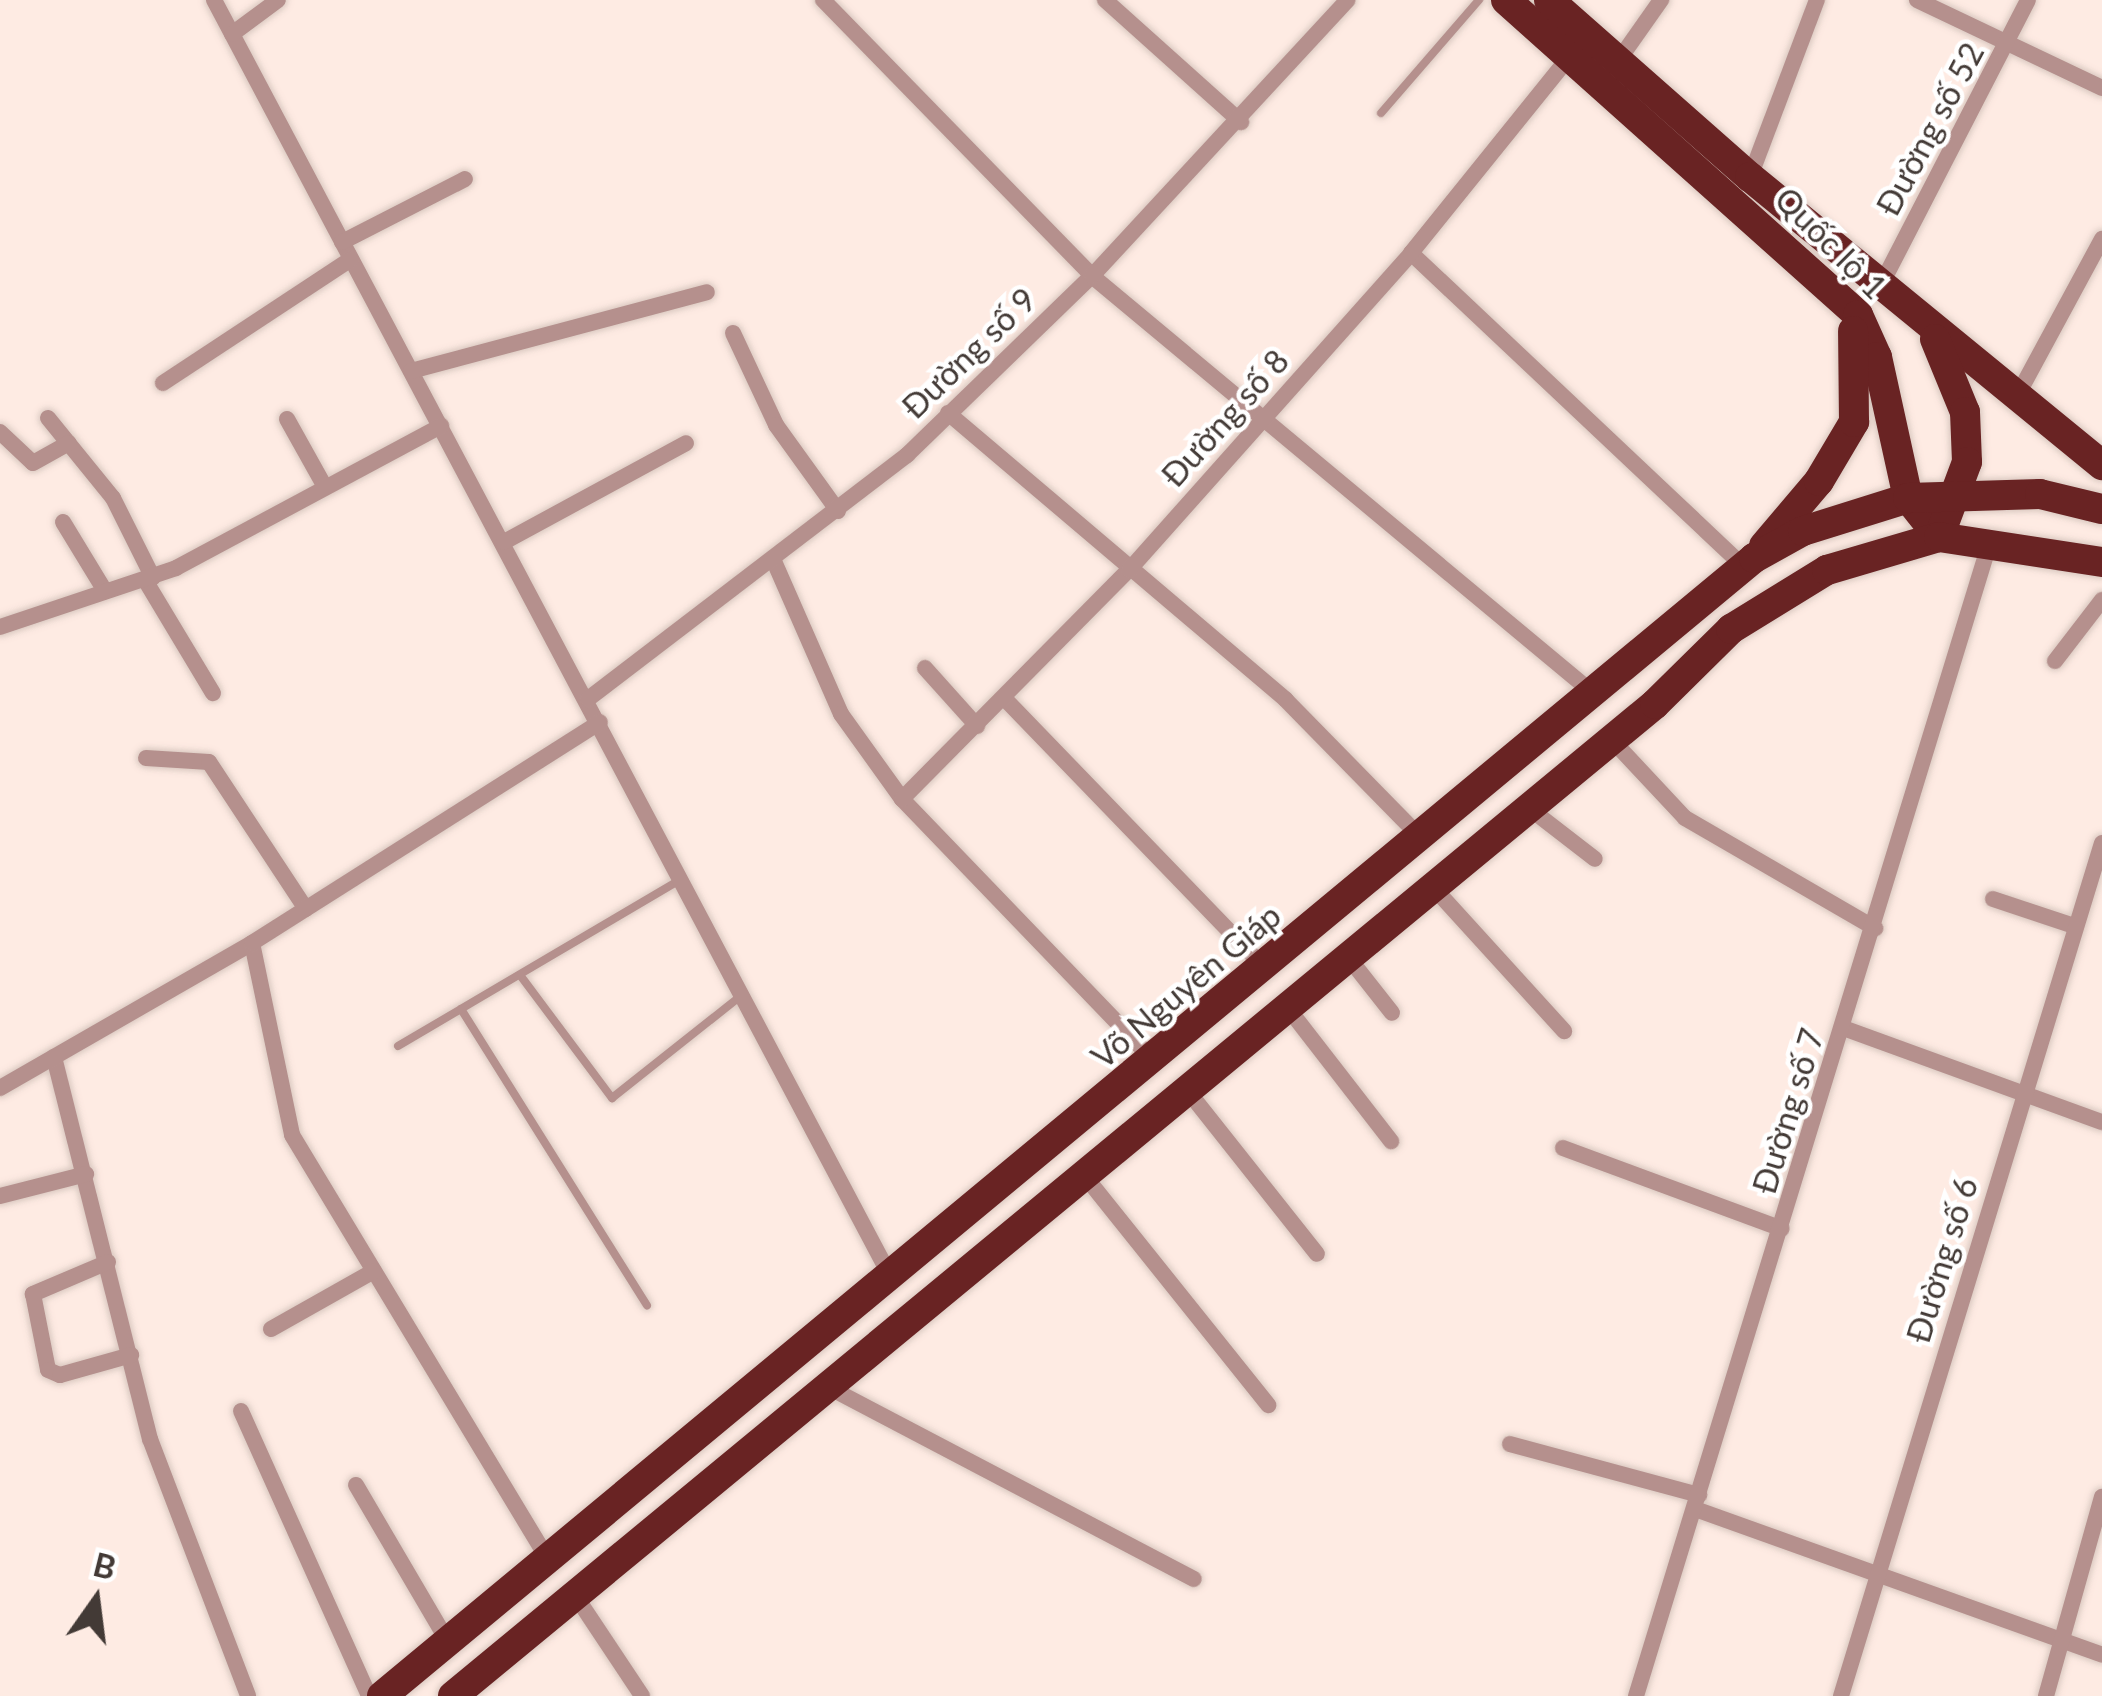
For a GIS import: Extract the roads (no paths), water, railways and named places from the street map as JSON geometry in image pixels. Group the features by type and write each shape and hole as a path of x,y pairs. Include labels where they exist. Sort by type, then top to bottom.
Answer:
{"highway":[{"name":"Quốc lộ 1","path":"1506,0 1845,302 1877,357 1908,498 1939,536"},
{"name":"Quốc lộ 1","path":"1550,0 1750,177 2102,465"},
{"path":"1748,562 1819,481 1855,422 1857,347 1845,302"},
{"path":"1923,319 1965,412 1961,491 1939,536"},
{"name":"Võ Nguyên Giáp","path":"382,1696 889,1274 1154,1061 1588,689 1748,562 1803,531 1908,498 1961,491 2040,494 2102,508"},
{"path":"453,1696 1612,740 1731,629 1785,591 1869,555 1939,536 2102,562"}],"street":[{"path":"214,0 889,1274"},
{"path":"232,34 278,0"},
{"path":"823,0 1092,276 1588,689"},
{"path":"1105,0 1240,122"},
{"name":"Đường số 9","path":"588,699 838,511 949,413 1092,276 1240,122 1348,0"},
{"path":"1618,61 1661,0"},
{"path":"1750,177 1816,0"},
{"path":"1916,0 2102,88"},
{"name":"Đường số 52","path":"1882,284 2010,43 2028,0"},
{"name":"Đường số 8","path":"902,799 1129,570 1412,253 1570,56"},
{"path":"163,382 347,250 465,179"},
{"path":"2016,399 2102,239"},
{"path":"1412,253 1748,562"},
{"path":"411,371 707,292"},
{"path":"733,332 776,425 838,511"},
{"path":"949,413 1286,700 1419,836"},
{"path":"48,418 113,498 149,579 213,693"},
{"path":"287,419 325,487"},
{"path":"0,627 149,579 441,426"},
{"path":"0,432 33,463 69,443"},
{"path":"504,542 686,443"},
{"path":"63,522 105,591"},
{"name":"Đường số 7","path":"1636,1696 1846,1028 1990,542"},
{"path":"773,560 841,714 902,799 1154,1061"},
{"path":"2055,661 2102,600"},
{"path":"925,668 977,726"},
{"path":"1005,699 1264,967"},
{"path":"0,1088 252,943 600,722"},
{"path":"1612,740 1685,818 1875,928"},
{"path":"146,758 208,762 306,909"},
{"path":"1528,808 1595,859"},
{"name":"Đường số 6","path":"1841,1696 2102,843"},
{"path":"1433,887 1564,1031"},
{"path":"1993,899 2074,926"},
{"path":"252,943 284,1114 548,1560"},
{"path":"1348,957 1392,1012"},
{"path":"1287,1007 1391,1141"},
{"path":"1846,1028 2102,1122"},
{"path":"54,1057 158,1463 248,1696"},
{"path":"1187,1090 1317,1255"},
{"path":"1563,1148 1782,1229"},
{"path":"0,1196 86,1174"},
{"path":"1084,1175 1268,1405"},
{"path":"108,1262 33,1294 47,1370 60,1375 131,1355"},
{"path":"272,1329 374,1271"},
{"path":"828,1387 1194,1579"},
{"path":"242,1412 369,1696"},
{"path":"1510,1444 1697,1502 1877,1579 2102,1655"},
{"path":"356,1485 448,1642"},
{"path":"2046,1696 2102,1497"},
{"path":"575,1595 642,1696"}],"lane":[{"path":"1381,113 1479,0"},
{"path":"398,1046 682,879"},
{"path":"520,975 612,1098 743,994"},
{"path":"461,1009 647,1306"}]}
